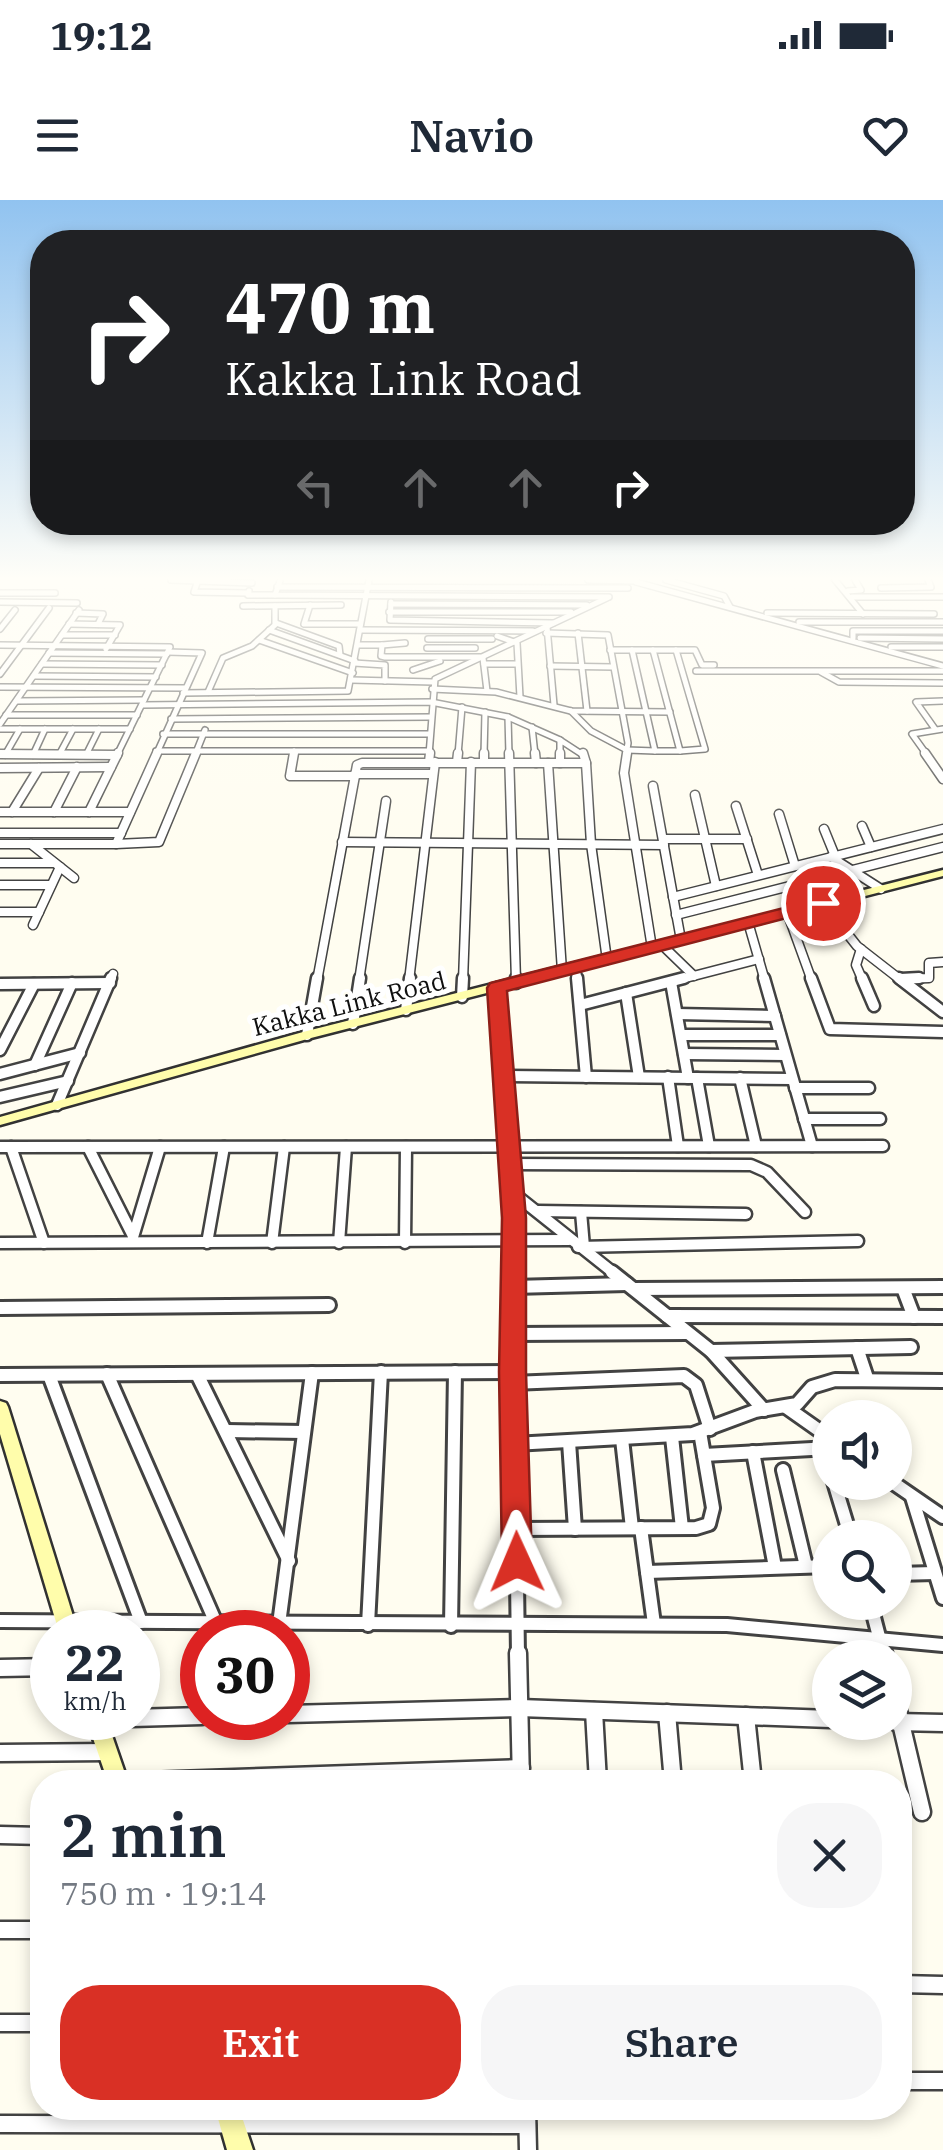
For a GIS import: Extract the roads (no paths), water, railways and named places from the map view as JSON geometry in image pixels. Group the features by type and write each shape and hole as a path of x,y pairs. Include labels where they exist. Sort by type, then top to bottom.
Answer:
{"street":[{"path":"37,671 0,726 130,729"},
{"path":"89,812 159,671"},
{"path":"116,844 193,671"},
{"path":"208,692 217,671"},
{"path":"339,671 386,681 520,697 571,710 670,712"},
{"path":"0,687 346,692 353,671"},
{"path":"386,681 387,671"},
{"path":"432,686 452,671"},
{"path":"452,671 453,690"},
{"path":"485,671 487,692"},
{"path":"518,671 520,697"},
{"path":"551,671 554,705"},
{"path":"582,671 587,711"},
{"path":"614,671 628,743 624,772 633,844 657,946 694,976"},
{"path":"637,671 655,751"},
{"path":"659,671 680,751"},
{"path":"571,710 592,731 626,749 705,749 682,671"},
{"path":"696,671 820,671 839,682 943,683"},
{"path":"34,676 156,677"},
{"path":"406,1010 433,774 432,686"},
{"path":"218,704 223,692"},
{"path":"17,700 178,705 432,702 485,712 532,727 582,751 586,763 591,844 607,960"},
{"path":"943,701 916,702 939,729 912,734 943,779"},
{"path":"457,762 462,707"},
{"path":"484,762 485,712"},
{"path":"6,715 137,715"},
{"path":"171,718 431,717"},
{"path":"0,844 159,842 210,718"},
{"path":"325,751 330,718"},
{"path":"508,718 516,983"},
{"path":"532,727 536,762"},
{"path":"3,754 20,729"},
{"path":"32,754 45,729"},
{"path":"59,754 73,729"},
{"path":"86,755 99,729"},
{"path":"163,734 430,734"},
{"path":"560,740 560,763"},
{"path":"156,751 430,751"},
{"path":"294,751 290,776 433,774"},
{"path":"3,754 117,755"},
{"path":"462,997 471,762"},
{"path":"307,1035 355,775 362,763 586,763"},
{"path":"548,763 562,971"},
{"path":"0,768 111,767"},
{"path":"12,812 39,768"},
{"path":"54,812 77,768"},
{"path":"653,786 681,940"},
{"path":"695,795 716,886"},
{"path":"354,1024 386,801"},
{"path":"736,806 758,876"},
{"path":"0,812 130,812"},
{"path":"780,814 794,866"},
{"path":"0,824 74,878"},
{"path":"862,826 871,847"},
{"path":"824,829 833,857 881,889"},
{"path":"673,897 943,829"},
{"path":"0,833 121,832"},
{"path":"342,842 633,844 746,838"},
{"path":"676,915 943,847"},
{"path":"0,864 57,865"},
{"path":"33,925 57,865"},
{"name":"Kakka Link Road","path":"0,1121 307,1035 943,872"},
{"path":"0,885 52,884"},
{"path":"823,903 861,949 943,1012"},
{"path":"0,912 39,912"},
{"path":"787,912 830,1029 943,1032"},
{"path":"748,922 812,1146"},
{"path":"861,949 856,966 874,1006"},
{"path":"580,1005 758,960"},
{"path":"900,979 929,978 929,963 943,962"},
{"path":"576,968 586,1077"},
{"path":"0,984 112,979 57,1105"},
{"path":"671,982 684,1054 709,1146"},
{"path":"34,1065 72,983"},
{"path":"0,1050 34,984"},
{"path":"497,988 514,1242 512,1377 521,1770"},
{"path":"626,993 639,1077"},
{"path":"677,1014 774,1016"},
{"path":"681,1036 780,1035"},
{"path":"0,1074 80,1053"},
{"path":"684,1054 786,1054"},
{"path":"502,1076 740,1078 869,1088"},
{"path":"668,1078 678,1146"},
{"path":"740,1078 756,1146"},
{"path":"0,1097 68,1080"},
{"path":"804,1119 880,1119"},
{"path":"44,1242 6,1147 883,1146"},
{"path":"88,1147 133,1239"},
{"path":"133,1239 160,1147"},
{"path":"207,1242 224,1147"},
{"path":"272,1242 284,1147"},
{"path":"339,1242 346,1147"},
{"path":"405,1242 406,1147"},
{"path":"509,1164 750,1165 767,1172 805,1212"},
{"path":"512,1192 711,1351 764,1410"},
{"path":"537,1212 746,1214"},
{"path":"576,1245 581,1212"},
{"path":"0,1242 133,1239 576,1245 858,1240"},
{"path":"513,1287 943,1288"},
{"path":"903,1288 914,1317"},
{"path":"0,1308 328,1304"},
{"path":"666,1316 943,1317"},
{"path":"513,1334 687,1333"},
{"path":"711,1351 911,1347"},
{"path":"857,1348 867,1378"},
{"path":"368,1625 381,1372"},
{"path":"451,1626 455,1372"},
{"path":"0,1375 455,1372 512,1377 684,1376 696,1385 705,1430 704,1455 713,1518 705,1526 516,1529"},
{"path":"281,1610 312,1373"},
{"path":"107,1374 210,1610"},
{"path":"197,1374 288,1561"},
{"path":"49,1375 136,1610"},
{"path":"514,1444 672,1437 797,1404 819,1383 867,1378 943,1381"},
{"path":"0,1407 9,1464 61,1610"},
{"path":"786,1407 812,1431"},
{"path":"227,1431 304,1432"},
{"path":"672,1437 682,1528"},
{"path":"622,1439 654,1624"},
{"path":"568,1442 575,1529"},
{"path":"704,1455 812,1447"},
{"path":"754,1452 775,1567"},
{"path":"783,1470 806,1566"},
{"path":"912,1496 943,1517"},
{"path":"912,1496 943,1598"},
{"path":"647,1572 812,1566"},
{"path":"912,1574 936,1574"},
{"path":"875,1620 880,1639"},
{"path":"0,1622 30,1624"},
{"path":"310,1624 766,1627 943,1646"},
{"path":"0,1668 30,1667"},
{"path":"310,1713 520,1708 812,1718"},
{"path":"594,1710 597,1770"},
{"path":"666,1713 673,1770"},
{"path":"746,1716 752,1770"},
{"path":"912,1722 943,1723"},
{"path":"104,1740 114,1770"},
{"path":"903,1740 911,1770"},
{"path":"0,1753 108,1752"},
{"path":"912,1774 922,1812"},
{"path":"0,1836 30,1836"},
{"path":"0,1930 30,1930"},
{"path":"912,1984 943,1985"},
{"path":"0,2023 30,2022"},
{"path":"912,2081 943,2081"},
{"path":"0,2124 114,2120"},
{"path":"230,2120 240,2150"},
{"path":"527,2120 528,2150"}]}
